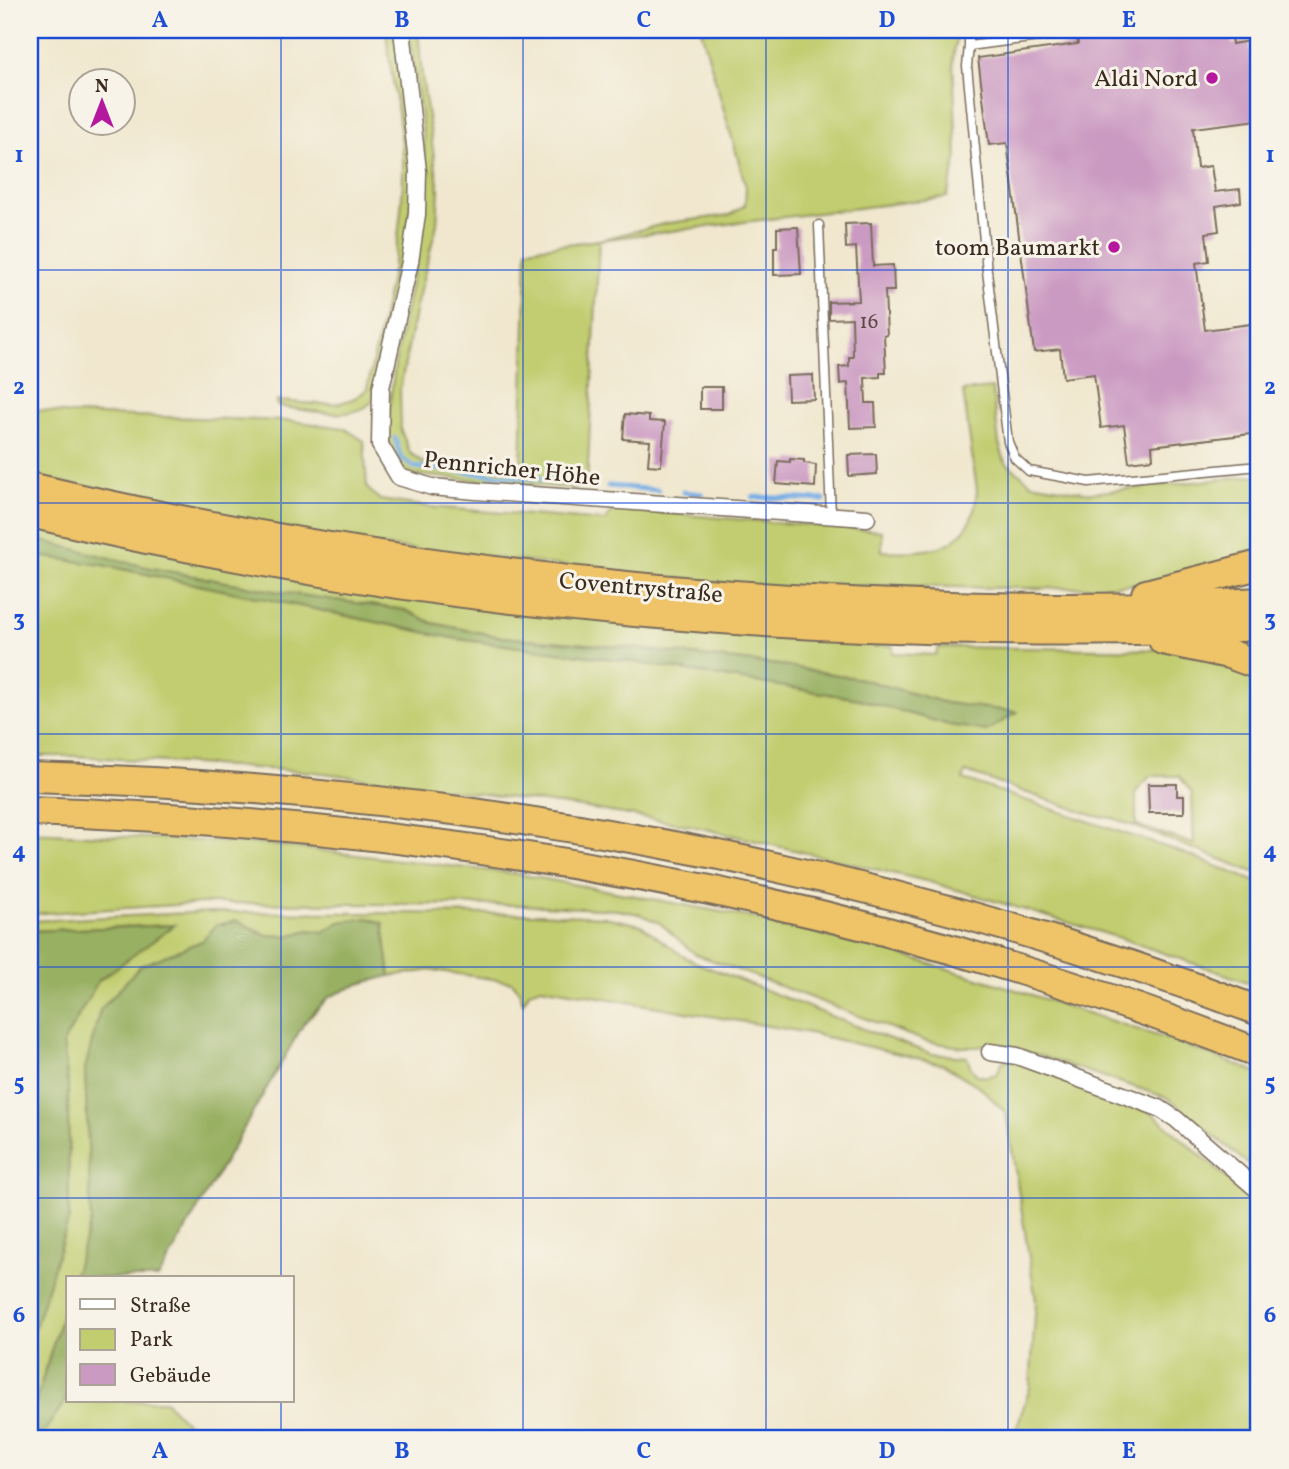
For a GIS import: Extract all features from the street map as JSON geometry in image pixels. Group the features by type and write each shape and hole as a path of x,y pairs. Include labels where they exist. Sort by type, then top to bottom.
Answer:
{"highway":[{"name":"Coventrystraße","path":"30,487 156,515 350,552 583,583 709,594 936,607 1092,608 1259,602"},
{"path":"30,513 218,553 362,578 584,608 825,625 937,629 1109,630 1259,626"},
{"path":"1092,608 1259,565"},
{"path":"1109,630 1229,653 1259,665"},
{"path":"30,777 255,788 394,802 537,821 700,850 920,902 1091,953 1259,1011"},
{"path":"30,811 256,823 388,837 524,856 697,888 898,936 1014,968 1182,1024 1259,1053"}],"street":[{"name":"Pennricher Höhe","path":"402,30 418,171 417,214 410,261 381,388 380,445 399,477 432,487 476,491 867,518"},
{"path":"990,1052 1017,1056 1159,1108 1176,1119 1259,1191"}],"lane":[{"path":"969,30 967,66 987,271 1008,442 1015,458 1030,471 1089,482 1259,466"},
{"path":"969,46 1091,30"},
{"path":"819,225 831,516"}],"green space":[{"path":"386,30 395,30 411,151 411,202 405,246 373,400 365,407 342,413 277,406 277,401 325,404 348,401 367,389 392,274 403,187 402,141"},
{"path":"409,30 418,30 439,190 437,224 416,307 400,389 401,431 410,453 424,463 521,471 527,249 599,240 587,486 574,488 415,475 401,469 389,444 387,426 395,364 425,212 424,143"},
{"path":"701,30 958,30 953,59 957,157 947,197 599,240 668,223 730,215 745,205 746,187"},
{"path":"992,388 999,443 1005,462 1031,483 1090,493 1259,475 1259,557 1175,578 1124,585 778,589 354,543 30,476 30,409 71,414 291,421 344,428 364,441 367,488 380,500 430,507 605,521 613,509 882,531 882,551 917,551 947,544 959,536 968,525 977,490 963,391"},
{"path":"30,522 819,635 854,644 893,646 893,653 935,655 939,647 1177,650 1259,672 1259,874 1113,818 1095,816 966,772 963,779 1183,853 1259,883 1259,986 1117,937 930,882 688,825 581,807 315,772 75,756 30,756 30,555 103,565 457,639 627,661 859,699 949,725 987,730 1016,713 946,703 861,679 779,665 623,647 502,637 432,623 405,610 279,592 146,567 30,538","holes":["1150,776 1179,776 1192,793 1194,844 1136,825 1136,792"]},
{"path":"30,538 146,567 279,592 405,610 432,623 502,637 623,647 779,665 861,679 946,703 1017,712 987,731 949,725 859,699 627,661 457,639 103,565 30,555"},
{"path":"30,832 263,844 518,874 770,921 888,951 1173,1041 1259,1073 1259,1173 1168,1098 1013,1047 990,1043 979,1047 961,1047 925,1041 695,954 660,923 639,914 618,910 524,905 208,903 30,914"},
{"path":"209,912 535,914 604,917 641,925 697,963 876,1034 932,1054 967,1057 977,1075 987,1077 997,1074 1002,1062 1011,1058 1152,1113 1259,1206 1259,1439 1013,1439 1030,1387 1036,1301 1006,1113 980,1087 942,1064 809,1033 541,987 530,991 523,1003 519,990 512,982 432,970 390,976 383,923 340,922 323,932 309,930 287,936 265,935 238,921 217,925 202,941 140,966 85,1069 91,1221 74,1276 66,1276 66,1302 30,1421 30,1343 69,1218 68,1085 63,1043 98,981 173,925 30,931 30,921"},
{"path":"368,918 383,923 390,976 359,984 329,997 304,1023 159,1276 74,1276 91,1221 85,1069 100,1010 140,966 202,941 217,925 238,921 265,935 287,936 309,930 323,932 340,922"},
{"path":"175,925 98,981 63,1043 68,1085 69,1218 30,1343 30,931"},
{"path":"66,1302 66,1400 39,1439 30,1439 30,1421"},
{"path":"66,1400 66,1402 166,1402 202,1439 39,1439"}],"building":[{"name":"toom Baumarkt","path":"1098,30 1230,30 1232,44 1249,41 1259,120 1193,128 1197,168 1211,166 1215,192 1240,189 1241,202 1216,206 1219,231 1206,233 1209,261 1196,263 1205,330 1259,323 1259,433 1152,446 1153,459 1129,462 1124,425 1101,428 1094,374 1063,378 1060,349 1034,352 1007,143 989,145 978,58 1078,44 1077,38 1094,36"},
{"path":"871,223 873,266 893,265 894,291 885,291 886,373 880,373 880,377 865,378 866,403 875,403 876,427 850,428 848,383 840,384 839,367 849,366 849,357 853,357 852,318 829,319 829,302 859,301 856,247 846,248 845,224"},
{"path":"798,227 801,274 774,275 777,228"},
{"path":"813,375 814,399 788,400 787,376"},
{"path":"700,387 722,387 722,409 700,409"},
{"path":"625,414 649,416 649,421 665,422 661,466 648,465 650,441 623,439"},
{"path":"876,454 877,474 849,476 848,455"},
{"path":"790,459 804,460 804,463 816,465 815,487 776,484 778,461 790,462"},
{"path":"1148,784 1177,784 1177,796 1184,796 1184,813 1149,813"}],"waterway":[{"path":"395,438 401,458 414,467 571,482"},
{"path":"608,486 658,490"},
{"path":"683,492 702,494"},
{"path":"753,497 824,500"}],"place":[{"name":"Aldi Nord","path":"1212,78"},
{"name":"toom Baumarkt","path":"1114,247"}]}
